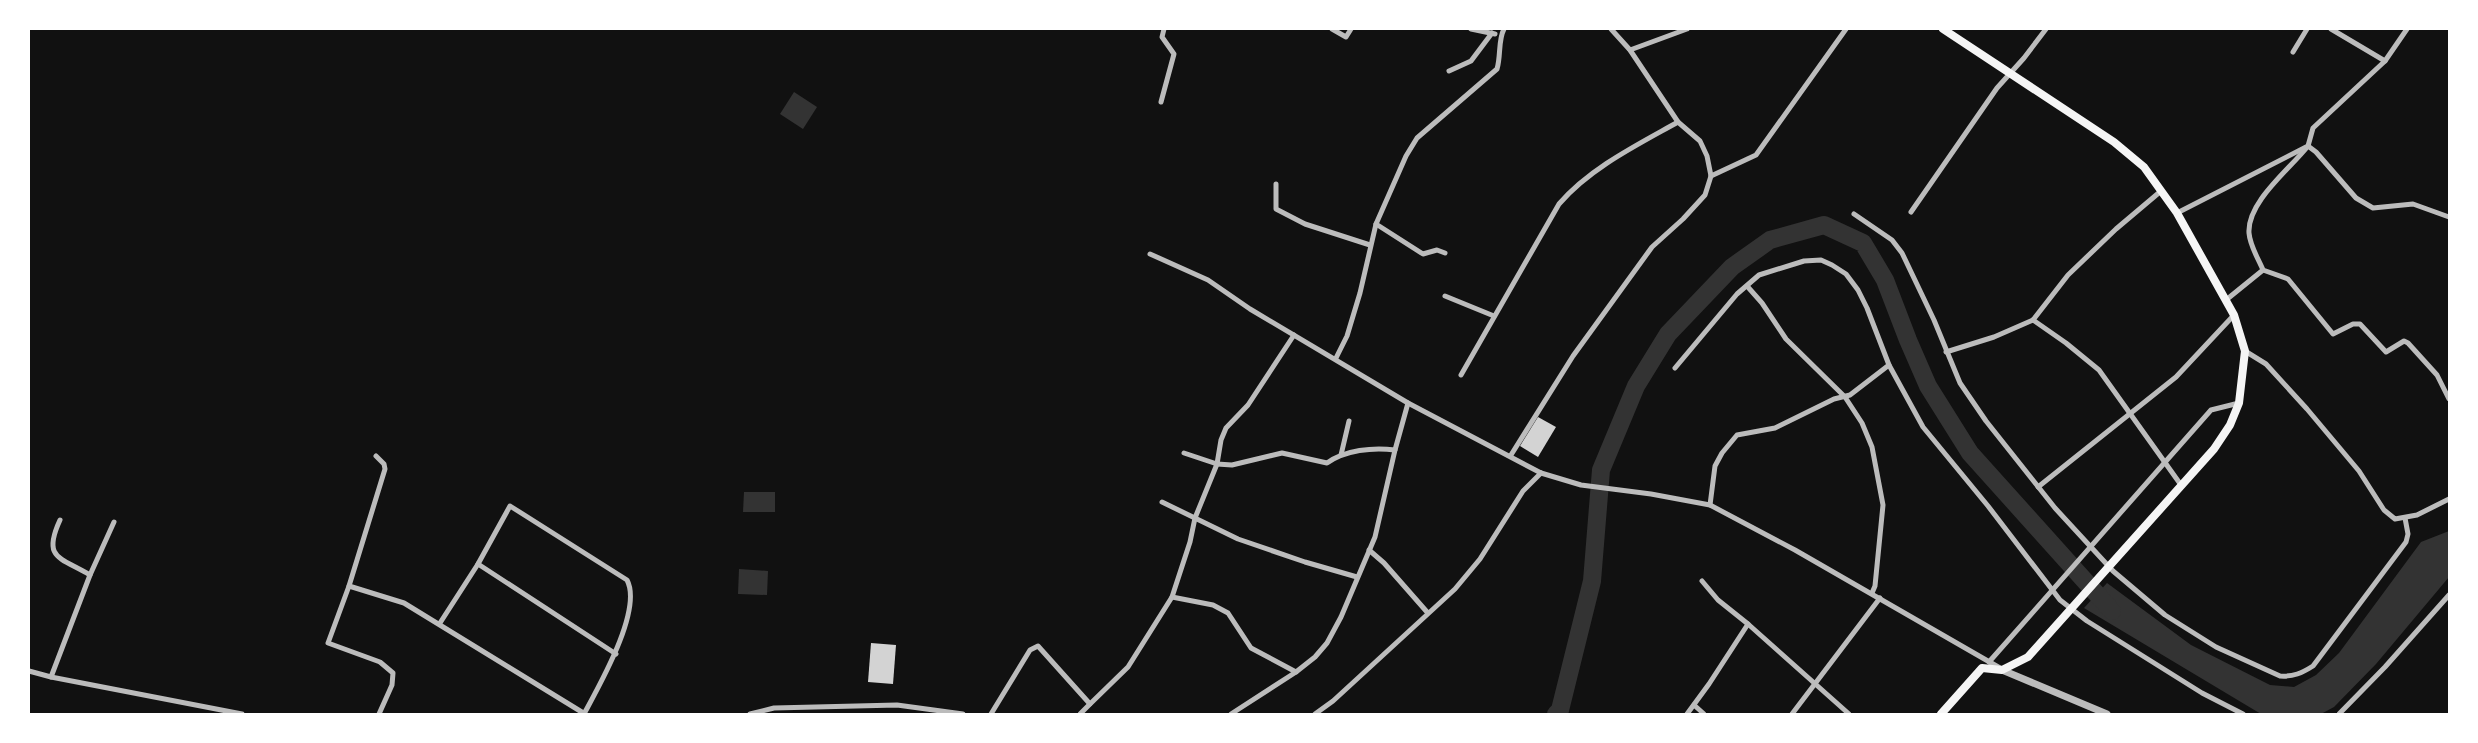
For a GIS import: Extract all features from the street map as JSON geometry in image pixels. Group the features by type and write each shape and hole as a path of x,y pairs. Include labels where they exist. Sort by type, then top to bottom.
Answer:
{"main road":[{"path":"1940,714 1982,668 2002,670 2028,657 2214,449 2230,425 2238,403 2245,351 2234,315 2226,300 2177,213 2144,167 2114,142 1943,29"}],"street":[{"path":"1161,102 1174,54 1162,37 1164,29"},
{"path":"1332,29 1346,37 1351,29"},
{"path":"1471,29 1501,35"},
{"path":"1336,358 1348,336 1376,224 1406,156 1417,138 1497,69 1501,56 1501,35 1504,29"},
{"path":"1511,455 1572,356 1652,247 1683,219 1705,195 1711,176 1707,156 1700,141 1678,122 1642,71 1630,50 1611,29"},
{"path":"1630,50 1687,29"},
{"path":"1711,176 1756,154 1846,29"},
{"path":"1911,212 1997,88 2046,29"},
{"path":"2293,52 2307,29"},
{"path":"2330,29 2384,61"},
{"path":"2262,270 2249,234 2250,221 2254,211 2276,180 2308,146 2313,128 2384,61 2406,29"},
{"path":"1449,71 1471,61 1492,34"},
{"path":"1461,375 1552,215 1564,198 1625,151 1678,122"},
{"path":"2177,213 2308,146"},
{"path":"2308,146 2316,152 2356,198 2373,208 2413,204 2449,217"},
{"path":"1276,184 1276,209 1305,224 1370,245"},
{"path":"1946,352 1994,337 2033,320 2068,275 2116,229 2162,191"},
{"path":"1854,214 1892,240 1902,252 1934,320 1960,383 1986,421 2038,487 2113,571 2165,615 2216,647 2280,676 2290,677 2300,674 2313,666 2325,653 2406,542 2408,534 2405,518"},
{"path":"1376,224 1423,254 1437,250 1445,253"},
{"path":"1150,254 1208,280 1294,335 1336,358 1408,403 1511,455 1541,473 1581,485 1651,494 1710,506 1872,593 2002,670 2107,714"},
{"path":"1674,368 1759,275 1804,261 1821,260 1832,265 1846,274 1858,290 1889,365 1923,427 1988,506 2060,600 2087,621 2194,688 2243,714"},
{"path":"2226,300 2262,270"},
{"path":"2262,270 2288,279 2333,334 2353,324 2360,324 2386,352 2404,341 2408,343 2437,375 2449,399"},
{"path":"1747,286 1762,303 1769,317 1786,339 1845,397 1862,423 1872,446 1883,505 1875,586 1872,593"},
{"path":"1445,296 1494,316"},
{"path":"2038,487 2112,426 2131,414 2176,377 2234,315"},
{"path":"2033,320 2066,343 2099,370 2181,485"},
{"path":"1080,714 1128,667 1172,597 1190,542 1195,518 1217,464 1221,440 1226,428 1248,405 1294,335"},
{"path":"2245,351 2266,364 2306,408 2359,471 2384,510 2395,519 2417,515 2449,499"},
{"path":"1710,506 1715,466 1722,453 1737,435 1775,428 1799,418 1834,399 1845,397 1889,365"},
{"path":"1231,714 1296,672 1315,657 1327,644 1358,577 1381,516 1394,450 1408,403"},
{"path":"1989,662 2211,410 2238,403"},
{"path":"1341,455 1350,421"},
{"path":"1184,453 1217,464 1232,465 1248,463 1267,455 1282,453 1327,463 1341,455 1381,448 1394,450"},
{"path":"376,456 384,464 385,469 349,586 328,643 380,662 393,673 392,685 379,714"},
{"path":"1315,714 1333,701 1469,574 1518,497 1541,473"},
{"path":"1162,502 1238,539 1305,562 1358,577"},
{"path":"349,586 404,603 440,623 584,714 616,654 630,603 631,587 627,580 510,506 478,564 440,623"},
{"path":"60,520 53,537 52,550 56,555 90,574"},
{"path":"52,677 90,574 114,522"},
{"path":"1369,550 1384,563 1427,612"},
{"path":"478,564 616,654"},
{"path":"1702,581 1718,600 1748,624 1849,714"},
{"path":"2340,714 2449,595"},
{"path":"1172,597 1213,605 1228,613 1252,648 1296,672"},
{"path":"1792,714 1816,686 1880,598"},
{"path":"1687,714 1748,624"},
{"path":"991,714 1030,650 1038,646 1090,704"},
{"path":"29,670 52,677 242,714"},
{"path":"750,714 774,708 897,705 963,714"},
{"path":"1694,705 1704,714"},
{"path":"791,714 792,708"}],"shaded area":[{"path":"794,92 817,107 803,129 780,114"},
{"path":"744,492 775,492 775,512 743,512"},
{"path":"2449,531 2449,577 2376,664 2334,707 2321,714 2261,714 2084,608 2107,583 2191,645 2270,685 2294,687 2316,675 2339,653 2421,542"},
{"path":"739,569 768,571 767,595 738,594"}],"building":[{"path":"1538,417 1556,427 1538,457 1520,446"},
{"path":"871,643 896,645 893,684 868,682"}],"waterway":[{"path":"1556,714 1560,710 1592,581 1601,470 1636,386 1668,334 1732,267 1770,240 1824,225 1863,243 1885,280 1928,386 1970,453 2112,611"}]}
